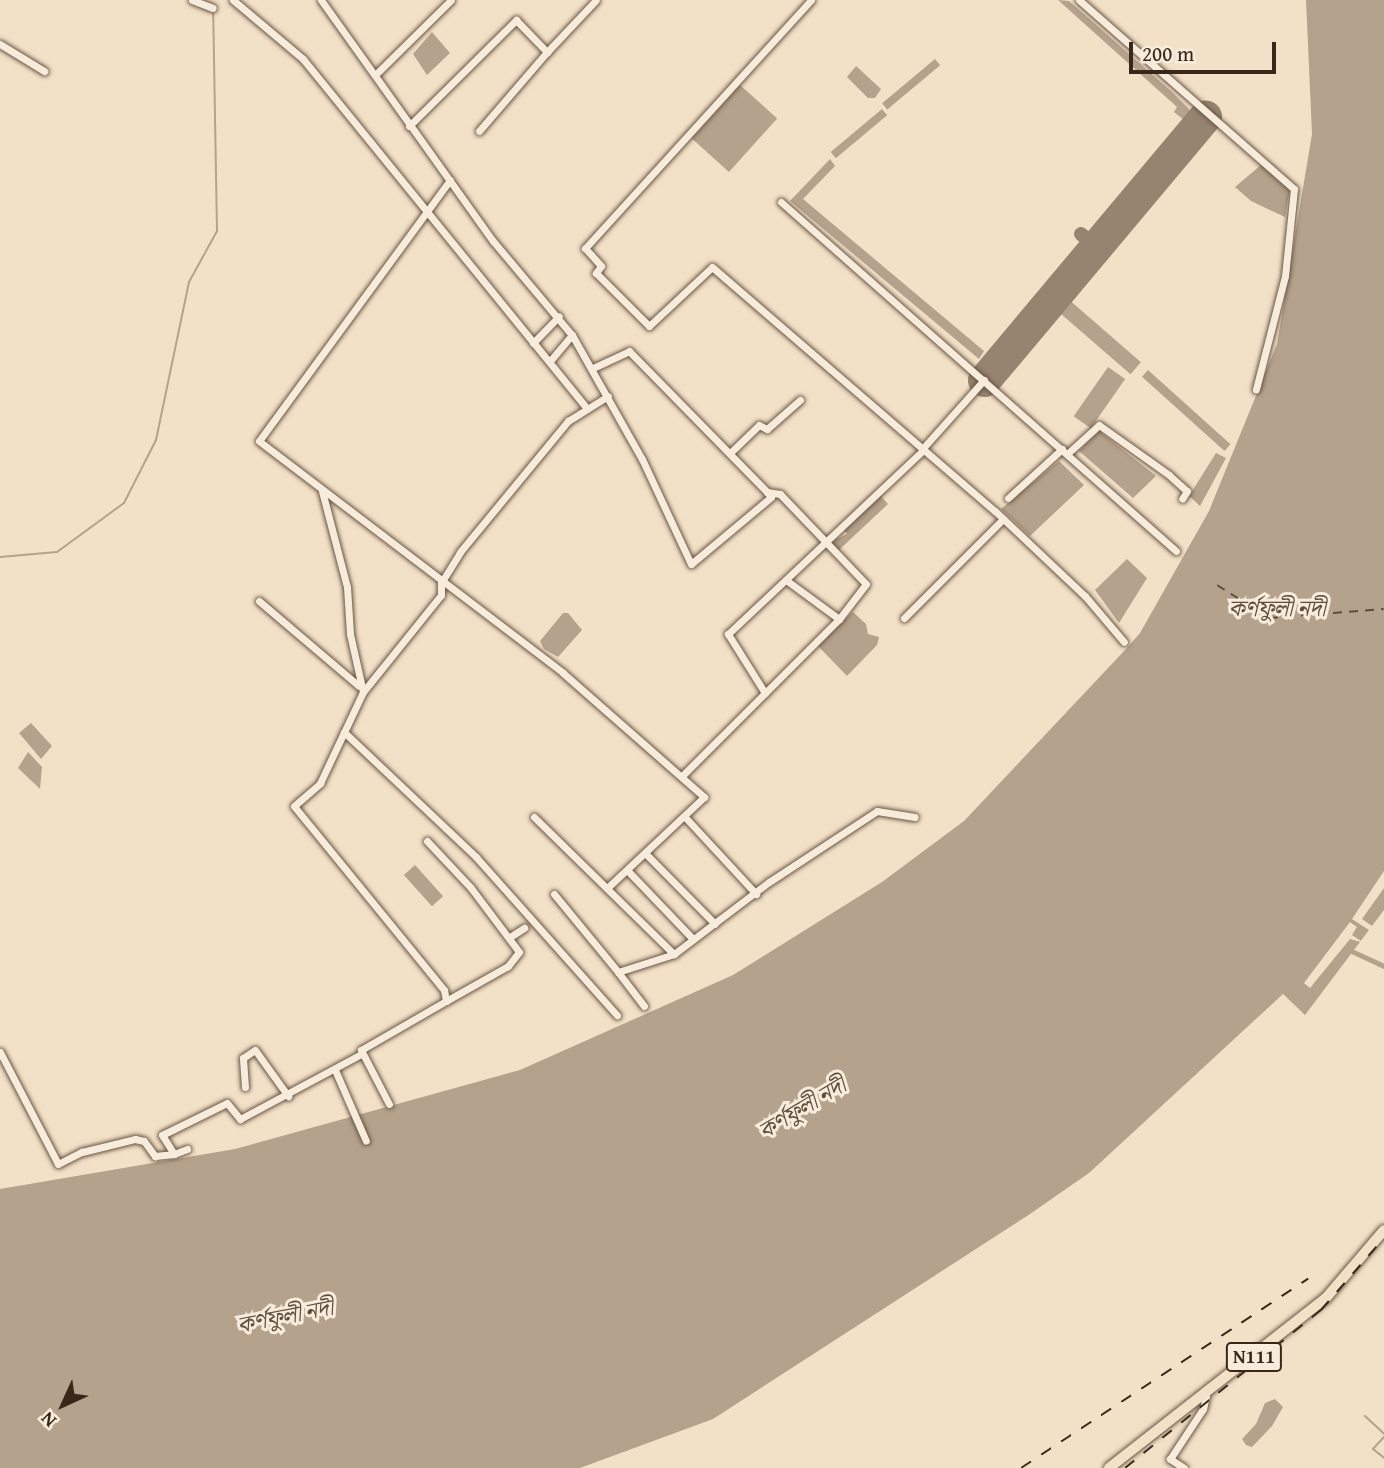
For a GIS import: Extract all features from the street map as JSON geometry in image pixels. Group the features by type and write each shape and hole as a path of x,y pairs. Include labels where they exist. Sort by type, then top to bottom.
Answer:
{"highway":[{"name":"N111","path":"1109,1468 1206,1396 1326,1298 1384,1230"}],"street":[{"path":"192,0 213,8"},
{"path":"233,0 303,59 427,208 587,408"},
{"path":"321,0 376,74 409,127 528,285 559,316 572,335 608,396 691,564 771,497 629,351 593,368"},
{"path":"376,74 452,0"},
{"path":"479,131 596,0"},
{"path":"811,0 585,248 601,266 596,273 649,326 712,267 1003,519 1085,596 1124,642"},
{"path":"1079,0 1294,189 1285,276 1256,388"},
{"path":"409,127 516,20 547,52"},
{"path":"0,44 44,71"},
{"path":"450,180 259,441 441,583 563,673 683,775 704,797 608,887"},
{"path":"781,202 1176,551"},
{"path":"533,343 559,316"},
{"path":"550,361 572,335"},
{"path":"765,693 728,634 828,543 923,449 984,380"},
{"path":"446,1001 444,990 294,806 320,783 361,689 441,595 441,583 460,552 568,421 608,396"},
{"path":"730,453 759,425 767,429 800,400"},
{"path":"1008,498 1099,425 1178,483 1186,491 1182,499"},
{"path":"322,489 347,587 361,689"},
{"path":"683,775 839,619 866,584 780,494 767,492"},
{"path":"904,618 1003,519"},
{"path":"786,580 839,619"},
{"path":"259,601 361,689"},
{"path":"344,732 476,857 617,1015"},
{"path":"618,972 674,954 877,811 915,817"},
{"path":"534,817 674,954"},
{"path":"684,817 756,894"},
{"path":"174,1154 162,1135 227,1102 240,1119 288,1096 361,1054 368,1043 508,966 519,952 510,937 427,841"},
{"path":"646,854 715,924"},
{"path":"628,871 693,939"},
{"path":"554,894 644,1006"},
{"path":"510,937 524,928"},
{"path":"245,1087 243,1058 256,1050 288,1096"},
{"path":"0,1052 58,1164 82,1152 135,1139 144,1141 155,1156 174,1154 187,1149"},
{"path":"361,1054 388,1104"},
{"path":"335,1070 366,1141"},
{"path":"1185,1468 1170,1459 1203,1409 1206,1396"}],"water":[{"path":"1058,0 1069,1 1172,92 1193,113 1190,117 1184,120 1174,112 1177,107"},
{"name":"কর্ণফুলী নদী","path":"1306,0 1384,0 1384,910 1305,1015 1283,994 1089,1173 1027,1216 713,1419 580,1468 0,1468 0,1189 235,1149 520,1070 733,975 882,882 964,821 1125,650 1140,633 1209,511 1277,344 1312,134"},
{"path":"432,32 450,53 427,75 413,54"},
{"path":"935,59 940,65 887,109 882,103"},
{"path":"856,66 881,89 875,98 868,98 847,77"},
{"path":"740,85 777,118 729,172 692,139"},
{"path":"882,109 887,115 836,158 831,152"},
{"path":"830,159 835,166 803,199 984,351 979,359 790,201"},
{"path":"1261,165 1290,188 1285,217 1251,201 1235,187"},
{"path":"1067,298 1141,362 1130,374 1057,310"},
{"path":"1108,367 1125,379 1091,428 1074,416"},
{"path":"1148,370 1230,444 1224,451 1142,377"},
{"path":"1099,431 1156,476 1133,498 1079,451"},
{"path":"1216,453 1226,458 1200,506 1189,496"},
{"path":"1059,461 1084,485 1030,536 1001,509"},
{"path":"879,494 888,504 839,550 831,542 847,534 844,530"},
{"path":"1127,559 1147,578 1119,623 1095,590"},
{"path":"853,612 866,624 868,634 879,637 877,645 847,676 817,645"},
{"path":"563,613 568,613 582,630 558,657 544,649 540,641"},
{"path":"31,723 52,746 41,759 19,733"},
{"path":"28,752 42,767 40,789 18,768"},
{"path":"415,865 443,896 432,906 404,875"},
{"path":"1275,1399 1283,1407 1272,1426 1252,1447 1246,1445 1242,1439 1256,1424 1265,1403"}],"pier":[{"path":"1384,871 1384,888 1362,919 1375,928 1372,932 1352,919"},
{"path":"1350,922 1357,927 1352,935 1364,943 1350,939 1310,988 1304,983"}],"waterway":[{"path":"0,557 57,552 124,503 156,440 189,282 217,231 213,11"},
{"path":"1347,949 1384,966"},
{"path":"1365,1416 1384,1434"},
{"path":"1384,1437 1373,1449 1384,1458"}],"ferry route":[{"path":"1217,585 1269,618 1384,609"}],"taxiway":[{"path":"1081,234 1095,246"}],"runway":[{"path":"984,380 1205,117"}],"railway":[{"path":"1125,1468 1321,1310 1384,1238"},
{"path":"1021,1468 1308,1279"}]}
